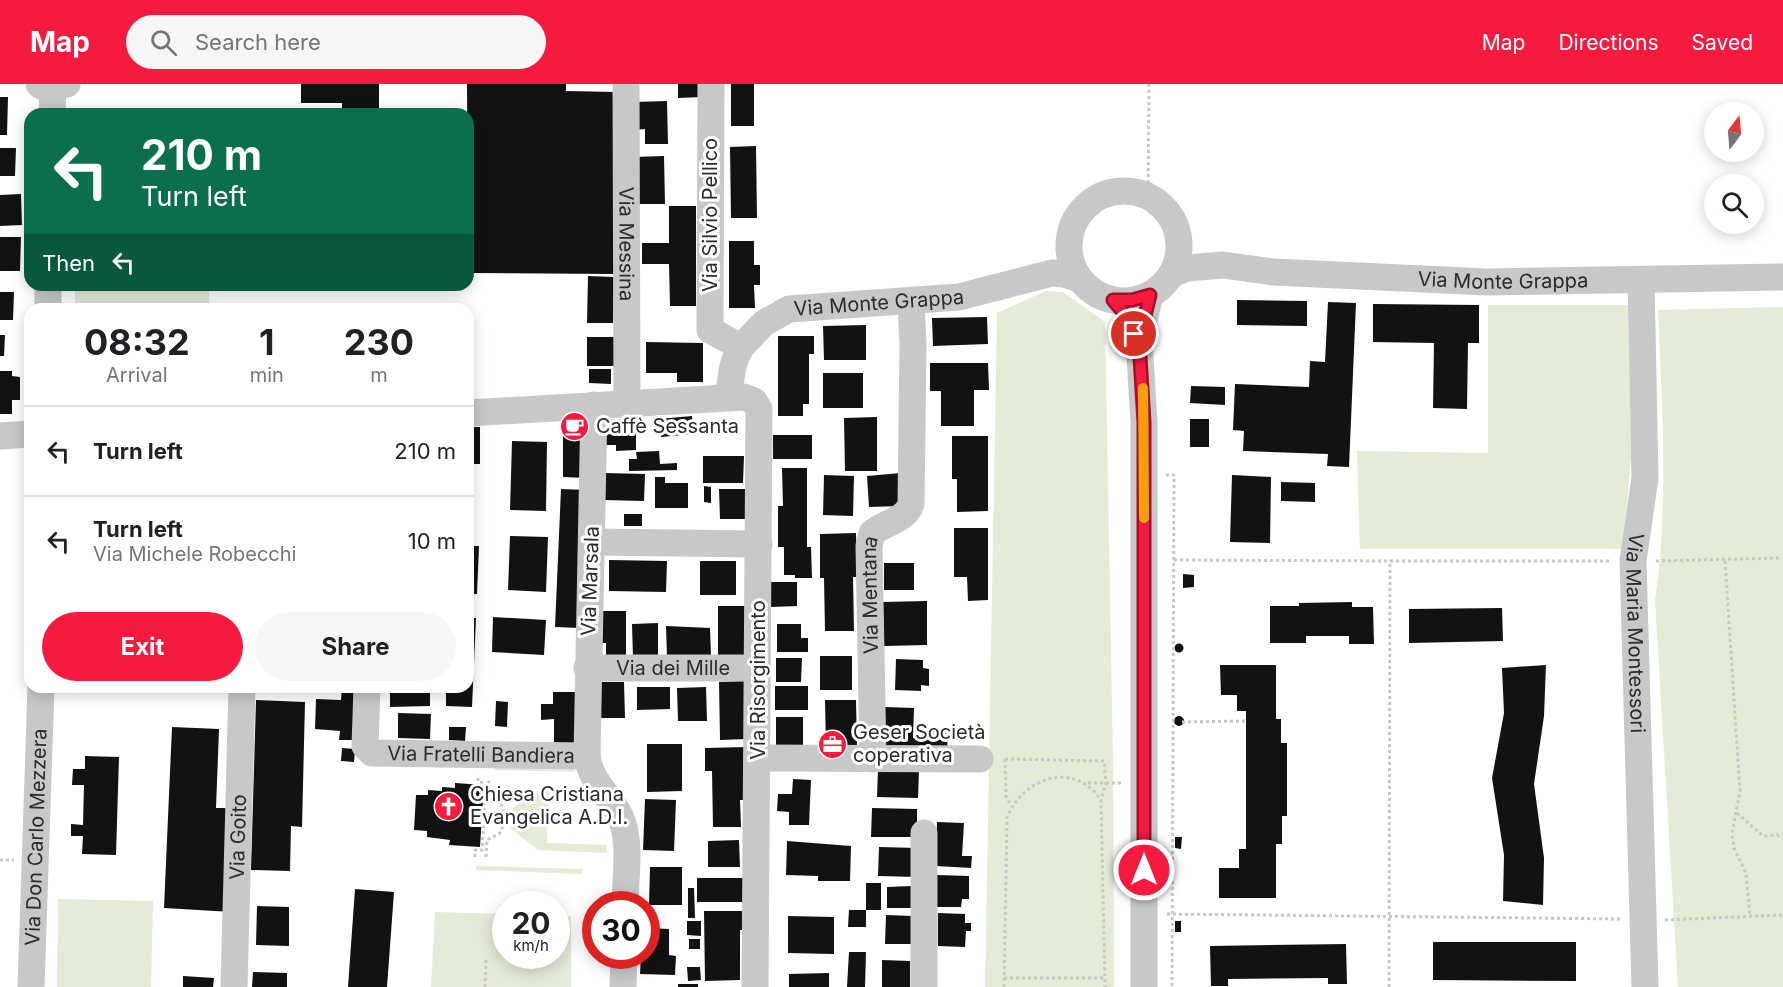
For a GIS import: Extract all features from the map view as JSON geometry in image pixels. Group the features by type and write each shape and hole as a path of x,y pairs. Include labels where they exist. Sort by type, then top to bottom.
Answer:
{"street":[{"name":"Via Messina","path":"626,84 627,404"},
{"name":"Via Silvio Pellico","path":"711,84 710,330 733,343"},
{"name":"Via Silvio Pellico","path":"725,84 733,343 729,397"},
{"path":"52,108 53,85"},
{"path":"1130,190 1148,195 1163,206 1174,220 1179,238 1179,257 1172,274 1150,295 1132,300 1113,300 1089,289 1079,279 1069,257 1071,227 1080,211 1094,198 1111,191 1130,190"},
{"name":"Via Monte Grappa","path":"1179,238 1223,264"},
{"name":"Via Monte Grappa","path":"1027,278 1053,262 1068,245"},
{"name":"Via Monte Grappa","path":"1172,274 1187,268 1223,264 1273,272 1487,282 1783,278"},
{"name":"Via Monte Grappa","path":"733,343 789,309 817,305 911,302 959,297 1027,278 1064,274 1079,279"},
{"name":"Via Maria Montessori","path":"1641,280 1645,478 1633,561 1645,987"},
{"path":"1144,987 1144,422 1139,341 1150,295"},
{"path":"1113,300 1125,314 1139,341"},
{"name":"Via Mentana","path":"873,759 869,546 872,533 899,518 909,510 911,504 913,345 911,302"},
{"path":"474,413 729,397"},
{"name":"Via Risorgimento","path":"729,397 744,397 754,401 759,409 755,987"},
{"name":"Via Marsala","path":"594,405 587,756 591,775 623,823 626,840 625,891"},
{"path":"0,436 24,435"},
{"path":"592,542 759,544"},
{"name":"Via dei Mille","path":"587,668 758,668"},
{"name":"Via Don Carlo Mezzera","path":"31,987 41,693"},
{"name":"Via Goito","path":"234,987 242,693"},
{"name":"Via Fratelli Bandiera","path":"367,693 365,746 372,753 587,756"},
{"path":"758,758 993,759"},
{"path":"924,833 924,987"},
{"path":"623,987 624,969"}],"path":[{"path":"1148,195 1149,84"},
{"path":"1164,475 1174,475 1172,987"},
{"path":"1174,560 1725,561 1783,558"},
{"path":"1389,987 1390,561"},
{"path":"1725,561 1740,791 1732,833 1734,848 1746,873 1750,917"},
{"path":"1182,722 1246,721"},
{"path":"1011,806 993,759 1104,761 1106,783 1101,800 1105,987"},
{"path":"475,857 475,848 482,850 485,783 478,784 478,777"},
{"path":"486,857 487,840 500,833 506,819 501,804 488,795 489,778"},
{"path":"1004,987 1005,837 1011,806 1020,795 1040,780 1068,778 1086,783 1114,783"},
{"path":"1086,783 1101,800"},
{"path":"1737,812 1763,836 1783,835"},
{"path":"483,817 547,820"},
{"path":"1144,914 1643,919 1783,915"},
{"path":"485,987 486,958"},
{"path":"1004,978 1105,978"}],"green space":[{"path":"75,291 209,291 209,303 75,303"},
{"path":"1046,291 1063,292 1105,322 1113,759 1114,987 985,987 997,313"},
{"path":"1488,305 1628,305 1631,458 1623,549 1360,549 1357,451 1488,453"},
{"path":"1783,307 1783,987 1678,987 1655,601 1663,492 1658,310"},
{"path":"495,766 574,768 575,772 494,770"},
{"path":"539,791 587,792 592,799 548,797 548,810 539,817 512,816 511,809"},
{"path":"513,821 539,822 547,828 547,843 606,845 607,853 538,850 510,828"},
{"path":"476,866 582,869 582,874 476,870"},
{"path":"58,899 153,901 151,987 57,987"},
{"path":"435,912 492,914 492,969 570,969 571,916 571,987 431,987"}],"building":[{"path":"301,84 379,84 379,108 342,108 342,103 301,103"},
{"path":"467,84 566,84 566,91 617,92 616,274 474,273 474,108 467,108"},
{"path":"678,84 704,84 704,97 678,98"},
{"path":"731,84 754,84 754,126 731,126"},
{"path":"0,97 8,97 7,135 0,135"},
{"path":"667,101 668,144 645,144 645,129 633,130 633,102"},
{"path":"756,146 757,218 731,218 730,147"},
{"path":"0,148 16,148 15,176 0,176"},
{"path":"664,156 665,204 634,204 633,157"},
{"path":"21,194 22,225 0,226 0,195"},
{"path":"669,206 696,206 696,306 670,306 669,264 642,264 642,243 669,243"},
{"path":"0,237 21,237 20,271 0,271"},
{"path":"729,241 754,241 754,265 760,265 760,285 754,285 755,308 729,308"},
{"path":"588,276 614,277 613,323 587,323"},
{"path":"0,292 14,292 13,320 0,320"},
{"path":"1237,300 1307,301 1307,326 1237,325"},
{"path":"1328,302 1356,303 1349,467 1327,466 1328,454 1243,451 1244,431 1233,430 1235,384 1309,387 1310,361 1325,362"},
{"path":"1373,304 1479,305 1479,343 1468,343 1467,409 1433,408 1434,343 1373,342"},
{"path":"987,317 988,344 933,346 932,318"},
{"path":"866,325 866,360 824,360 823,326"},
{"path":"0,335 5,335 4,356 0,356"},
{"path":"778,336 814,336 814,354 809,354 809,404 803,404 803,416 778,416"},
{"path":"587,337 615,337 615,366 587,366"},
{"path":"646,342 703,343 703,382 677,382 677,373 646,373"},
{"path":"930,363 988,363 989,390 974,390 974,426 941,426 941,391 930,391"},
{"path":"589,369 611,369 611,384 589,383"},
{"path":"0,371 12,371 12,376 20,377 20,400 12,400 12,414 0,414"},
{"path":"823,373 863,373 863,408 823,408"},
{"path":"1191,386 1225,387 1225,405 1190,403"},
{"path":"692,416 694,434 661,437 659,419"},
{"path":"877,417 877,471 845,471 844,418"},
{"path":"636,419 636,450 616,451 616,445 605,445 605,420"},
{"path":"1190,419 1209,419 1209,447 1190,447"},
{"path":"563,424 586,424 586,478 563,477"},
{"path":"474,427 480,427 480,464 474,464"},
{"path":"773,435 812,435 812,459 773,459"},
{"path":"952,436 988,436 988,511 957,512 957,479 952,479"},
{"path":"512,441 547,442 546,511 510,510"},
{"path":"659,451 660,464 677,463 677,470 629,471 629,459 637,459 636,452"},
{"path":"703,456 744,456 743,483 703,483"},
{"path":"782,468 807,468 807,547 811,547 812,578 795,578 795,575 784,575 784,547 778,547 778,506 783,506"},
{"path":"604,473 645,474 644,501 603,500"},
{"path":"901,473 902,506 869,507 867,476"},
{"path":"824,475 854,476 853,516 823,515"},
{"path":"1232,475 1271,477 1270,543 1230,542"},
{"path":"655,477 665,477 665,483 688,483 688,508 655,508"},
{"path":"1281,482 1315,483 1315,502 1281,501"},
{"path":"704,486 711,487 711,503 704,502"},
{"path":"561,489 586,490 580,628 555,627"},
{"path":"719,489 746,489 747,519 720,519"},
{"path":"624,514 642,514 642,526 624,526"},
{"path":"954,528 988,528 988,600 968,601 967,577 954,577"},
{"path":"856,533 857,577 853,577 854,631 825,631 824,578 820,578 820,534"},
{"path":"510,536 548,537 546,592 508,590"},
{"path":"474,546 479,546 477,594 474,594"},
{"path":"609,560 667,561 666,592 609,591"},
{"path":"700,561 736,561 736,595 700,595"},
{"path":"884,563 914,563 914,590 884,590"},
{"path":"1183,574 1194,575 1194,587 1183,588"},
{"path":"770,582 797,582 797,606 771,607"},
{"path":"927,601 927,645 884,646 883,602"},
{"path":"1352,602 1352,607 1373,607 1374,644 1349,644 1349,636 1306,636 1306,643 1270,643 1270,606"},
{"path":"718,606 746,606 746,657 718,656"},
{"path":"1502,608 1503,641 1409,643 1409,609"},
{"path":"598,611 626,611 626,658 606,658 606,643 598,643"},
{"path":"493,617 546,620 544,655 492,652"},
{"path":"474,618 476,618 474,662"},
{"path":"658,623 658,658 633,658 632,624"},
{"path":"777,624 801,624 801,638 808,638 808,652 777,652"},
{"path":"666,626 710,628 711,656 667,658"},
{"path":"1179,643 1184,648 1179,653 1174,648"},
{"path":"820,656 852,656 852,690 820,690"},
{"path":"776,658 802,658 801,682 776,682"},
{"path":"896,659 923,660 923,668 929,669 929,686 921,685 921,691 895,690"},
{"path":"1220,665 1276,665 1276,719 1281,719 1281,743 1287,743 1287,816 1282,816 1282,844 1276,844 1276,898 1219,898 1219,868 1239,868 1239,849 1246,849 1246,711 1237,711 1237,695 1221,695"},
{"path":"1546,665 1544,716 1534,784 1544,858 1543,905 1503,901 1504,855 1492,778 1504,713 1502,668"},
{"path":"745,681 747,739 720,740 719,682"},
{"path":"595,682 624,682 625,718 595,718"},
{"path":"775,686 808,686 808,710 775,710"},
{"path":"637,687 670,687 670,709 637,710"},
{"path":"706,687 707,721 678,721 677,688"},
{"path":"553,692 577,692 577,744 554,744 554,719 541,720 541,704 553,704"},
{"path":"342,693 355,693 353,740 339,740 340,731 315,729 316,699 341,700"},
{"path":"390,693 430,693 430,706 390,707"},
{"path":"446,693 473,693 472,707 446,706"},
{"path":"256,700 305,702 302,827 291,826 290,871 251,870"},
{"path":"825,700 856,700 857,747 826,747"},
{"path":"496,701 508,702 507,727 495,726"},
{"path":"885,707 914,708 913,738 920,738 920,728 948,729 947,751 884,749"},
{"path":"398,713 431,714 430,739 398,738"},
{"path":"1179,716 1184,721 1179,726 1174,721"},
{"path":"776,717 803,717 803,751 776,750"},
{"path":"172,727 219,729 216,808 231,808 232,912 164,908"},
{"path":"449,727 466,727 465,741 449,740"},
{"path":"647,744 682,744 682,791 647,792"},
{"path":"747,747 747,800 740,800 741,827 713,827 712,771 705,771 705,748"},
{"path":"342,748 355,749 354,762 341,761"},
{"path":"85,756 119,757 116,855 82,854 83,836 71,836 71,824 83,825 84,785 72,785 73,769 85,769"},
{"path":"878,770 919,770 918,798 877,797"},
{"path":"793,779 811,780 809,825 789,825 789,812 777,811 778,794 792,794"},
{"name":"Chiesa Cristiana Evangelica A.D.I.","path":"455,783 484,785 480,847 449,845 450,840 427,837 427,831 414,830 416,795 428,795 428,790 442,791 442,787 455,788"},
{"path":"645,799 676,800 674,851 643,850"},
{"path":"872,808 917,809 917,837 871,837"},
{"path":"937,822 964,823 962,856 972,856 971,868 936,866"},
{"path":"1175,837 1182,837 1181,849 1175,848"},
{"path":"739,840 740,867 708,867 708,841"},
{"path":"787,841 851,846 850,881 818,881 818,876 786,875"},
{"path":"879,847 917,848 916,877 878,876"},
{"path":"650,867 682,867 682,905 660,905 660,891 649,891"},
{"path":"937,875 969,876 969,899 962,899 961,907 937,907"},
{"path":"697,878 747,878 747,902 697,902"},
{"path":"866,883 881,883 881,910 866,910"},
{"path":"911,886 911,908 887,908 887,887"},
{"path":"688,888 694,888 695,918 688,918"},
{"path":"355,889 394,892 387,987 348,987"},
{"path":"257,906 289,907 289,946 256,945"},
{"path":"849,910 866,910 866,927 848,927"},
{"path":"704,911 747,911 747,930 740,930 740,980 705,981"},
{"path":"938,913 965,914 965,923 971,923 971,931 966,931 965,947 938,946"},
{"path":"886,915 913,916 913,944 885,944"},
{"path":"788,916 834,917 834,954 788,953"},
{"path":"687,921 701,921 701,936 687,935"},
{"path":"1175,921 1181,921 1181,932 1175,932"},
{"path":"660,929 669,929 669,955 676,956 675,975 640,974 640,969 660,969"},
{"path":"689,939 700,939 700,949 689,949"},
{"path":"1433,942 1576,942 1576,981 1433,980"},
{"path":"1346,944 1347,984 1328,984 1328,978 1228,979 1228,986 1211,986 1210,946"},
{"path":"849,952 866,952 865,987 847,987"},
{"path":"882,960 910,961 910,987 882,987"},
{"path":"687,967 700,967 701,980 688,981"},
{"path":"253,972 287,973 287,987 252,987"},
{"path":"829,973 829,987 789,987 789,974"},
{"path":"183,976 214,978 213,987 183,987"},
{"path":"678,984 698,984 698,987 678,987"}],"slow traffic":[{"path":"1143,388 1144,518"}],"place":[{"name":"Caffè Sessanta","path":"575,426"},
{"name":"Geser Società coperativa","path":"832,744"},
{"name":"Chiesa Cristiana Evangelica A.D.I.","path":"449,806"}],"route":[{"path":"1134,334 1125,314 1113,300 1132,300 1150,295 1139,341 1144,422 1144,870"}]}
